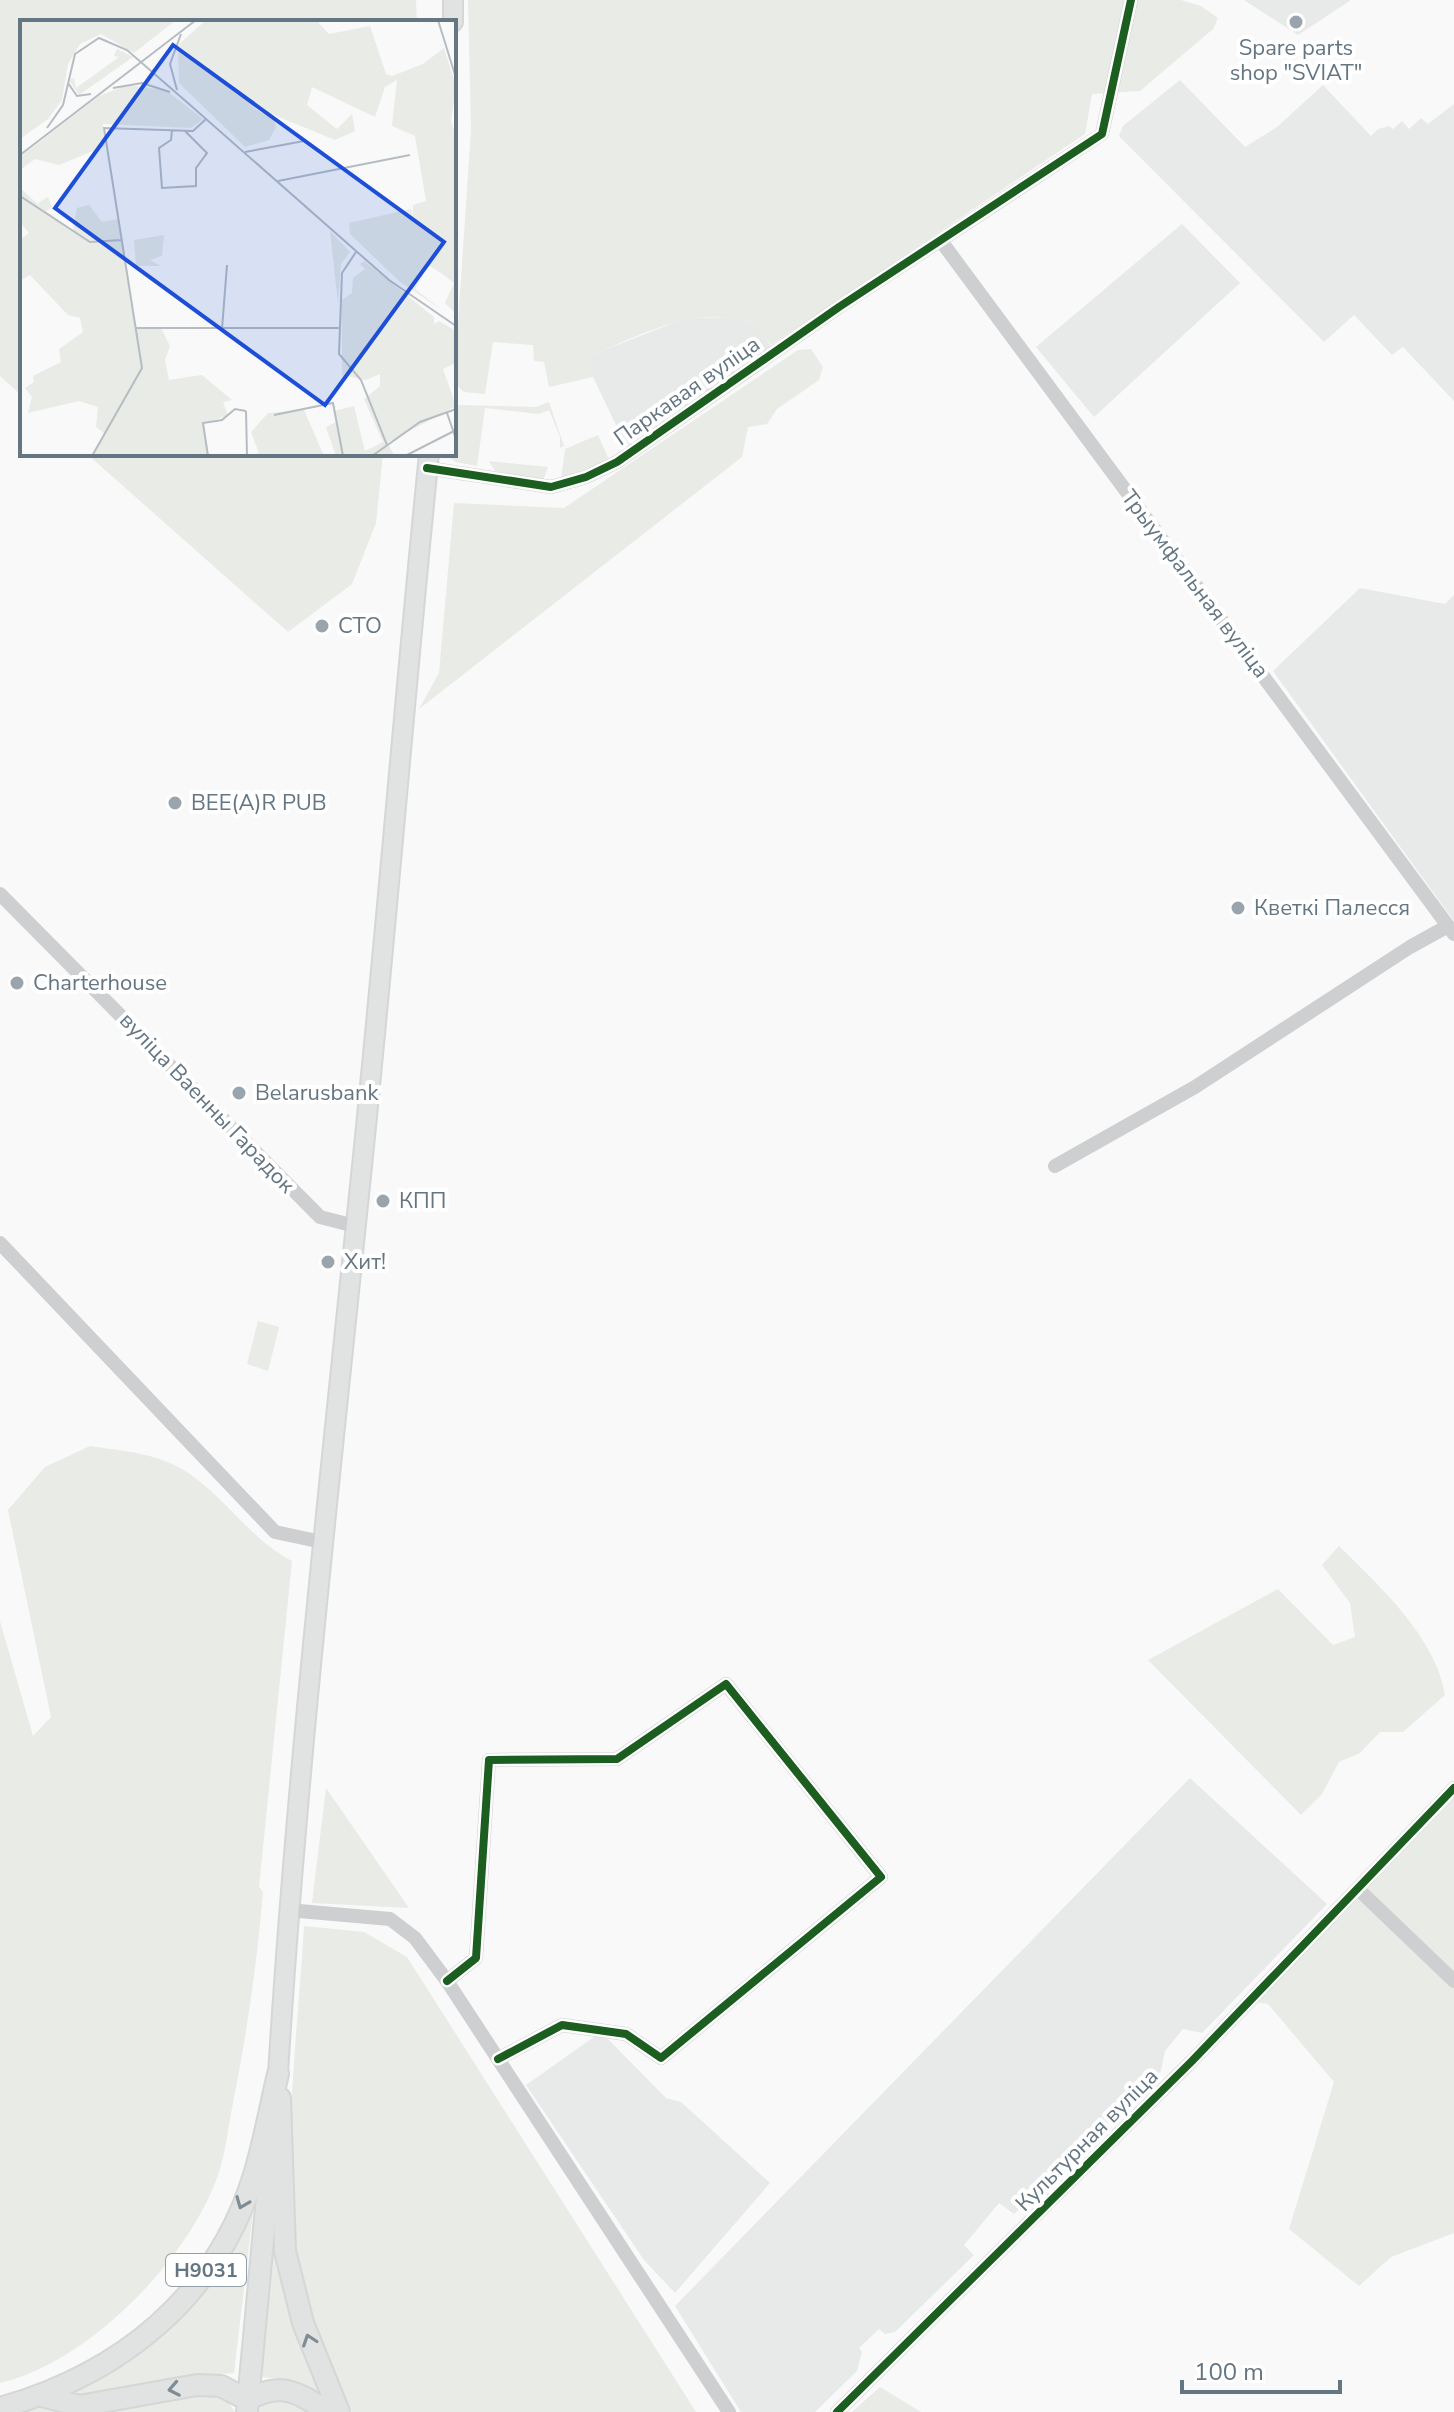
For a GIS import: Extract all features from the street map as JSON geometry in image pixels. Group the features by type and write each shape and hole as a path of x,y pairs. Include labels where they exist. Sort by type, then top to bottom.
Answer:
{"highway":[{"name":"Н9031","path":"0,2408 42,2396 121,2356 158,2325 198,2282 219,2251 253,2176 278,2074"},
{"name":"Н9031","path":"247,2406 278,2074"},
{"name":"Н9031","path":"278,2074 285,2251 303,2323 339,2412"},
{"path":"42,2396 79,2406 197,2385 221,2386 247,2406 277,2387 291,2390 327,2412"}],"main road":[{"name":"Н9031","path":"278,2074 288,1910 322,1542 428,461"}],"street":[{"name":"Паркавая вуліца","path":"428,461 542,487 586,477 617,462 839,307 1102,134 1131,0"},
{"name":"Трыумфальная вуліца","path":"941,241 1451,930"},
{"name":"вуліца Ваенны Гарадок","path":"0,894 47,937 320,1217 355,1226"},
{"path":"1055,1166 1195,1087 1410,947 1451,930"},
{"path":"0,1243 275,1532 322,1542"},
{"path":"447,1981 476,1958 489,1760 617,1759 726,1684 881,1877 661,2058 626,2034 562,2025 498,2059"},
{"name":"Культурная вуліца","path":"837,2412 1359,1890 1454,1788"},
{"path":"1359,1890 1454,1981"},
{"path":"288,1910 390,1919 415,1938 447,1981 729,2412"}],"shaded area":[{"path":"0,0 416,0 417,20 20,20 20,394 0,376"},
{"path":"468,0 1181,0 1201,6 1218,18 1213,29 1140,91 1092,94 1085,134 771,345 753,328 732,319 709,317 685,320 659,327 590,356 593,377 549,387 544,362 534,361 533,345 493,342 485,394 464,392 456,385 471,130"},
{"path":"1244,0 1351,0 1298,35"},
{"path":"1180,80 1245,147 1277,127 1323,85 1371,136 1378,129 1389,126 1393,129 1402,121 1409,129 1421,118 1428,124 1454,104 1454,401 1403,347 1392,355 1354,315 1324,342 1119,136 1123,126"},
{"path":"1182,224 1240,283 1094,417 1036,347"},
{"path":"738,317 759,328 772,348 626,446 593,377 589,356 686,318"},
{"path":"811,349 823,367 819,380 777,409 767,424 748,427 742,457 419,709 439,673 454,503 564,508 798,350"},
{"path":"549,402 564,446 560,448 560,437 549,410 539,414 485,408 477,466 456,462 447,456 456,456 456,407 459,405 536,407"},
{"path":"598,435 608,457 606,461 561,479 565,449"},
{"path":"89,456 383,456 376,523 352,584 288,632"},
{"path":"489,461 548,467 543,481 495,471"},
{"path":"1360,588 1445,604 1454,595 1454,921 1273,671"},
{"path":"258,1321 279,1327 268,1371 247,1364"},
{"path":"90,1446 140,1454 187,1472 263,1541 292,1561 259,1887 263,1892 261,1919 247,2024 225,2149 204,2207 159,2272 100,2331 33,2372 0,2383 0,1621 33,1736 51,1717 8,1510 45,1467"},
{"path":"1339,1546 1388,1596 1418,1633 1439,1673 1445,1695 1403,1732 1380,1732 1360,1753 1339,1762 1322,1794 1301,1815 1148,1660 1278,1589 1333,1645 1355,1637 1350,1603 1322,1565"},
{"path":"1190,1778 1327,1904 1202,2033 1183,2029 1165,2051 1161,2071 1014,2214 999,2203 964,2245 974,2255 895,2332 885,2334 879,2329 859,2348 862,2352 857,2371 815,2412 741,2412 675,2306"},
{"path":"326,1788 409,1908 312,1903"},
{"path":"1454,1788 1454,2233 1391,2257 1359,2286 1289,2229 1334,2082 1268,2004 1251,2001"},
{"path":"304,1926 364,1932 407,1957 696,2412 352,2412 323,2357 305,2299 294,2238 290,2176 291,2112"},
{"path":"601,2032 666,2098 681,2102 770,2183 675,2293 644,2260 526,2085"},
{"path":"256,2187 234,2373 185,2377 71,2397 64,2390 146,2344"},
{"path":"276,2207 331,2407 299,2386 262,2377"},
{"path":"880,2387 921,2412 852,2412"},
{"path":"208,2389 225,2397 235,2412 0,2412 28,2404"},
{"path":"275,2398 296,2401 313,2412 258,2412 262,2404"}],"cycle path":[{"path":"427,468 551,487 586,477 617,462 839,307 1102,134 1131,0"},
{"path":"447,1981 476,1958 489,1760 617,1759 726,1684 881,1877 661,2058 626,2034 562,2025 498,2059"},
{"path":"837,2412 1192,2061 1454,1788"}],"place":[{"name":"Spare parts shop \"SVIAT\"","path":"1296,22"},
{"name":"СТО","path":"322,626"},
{"name":"BEE(A)R PUB","path":"175,803"},
{"name":"Кветкі Палесся","path":"1238,908"},
{"name":"Charterhouse","path":"17,983"},
{"name":"Belarusbank","path":"239,1093"},
{"name":"КПП","path":"383,1201"},
{"name":"Хит!","path":"328,1262"}]}
